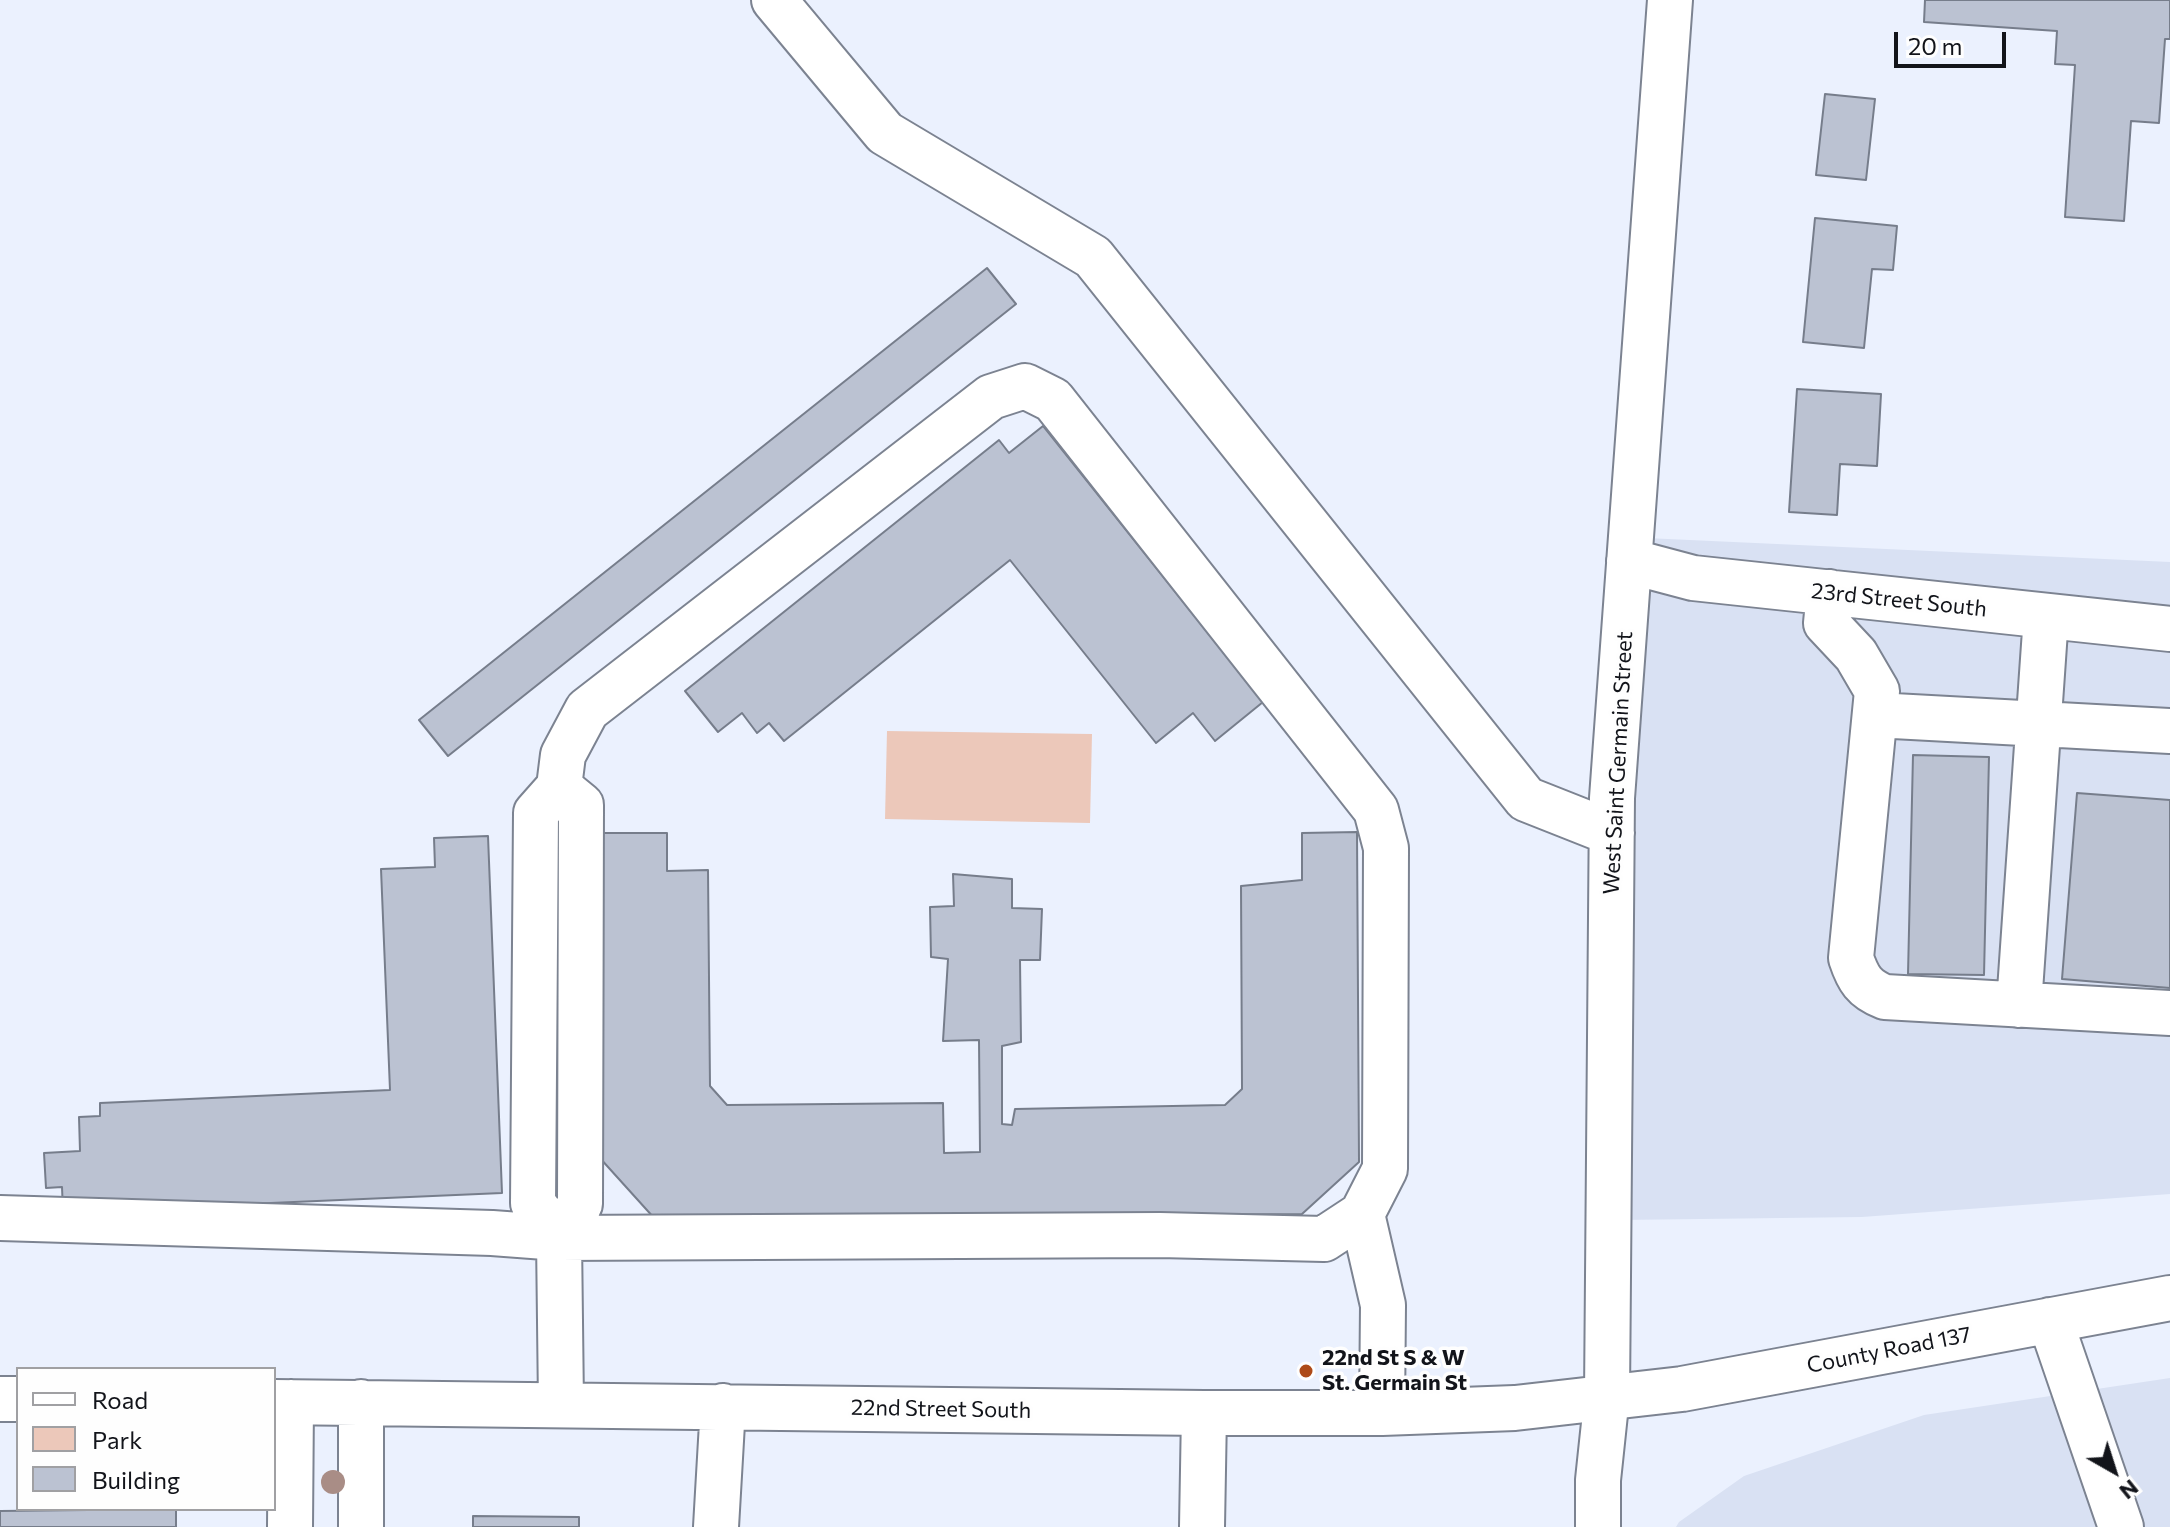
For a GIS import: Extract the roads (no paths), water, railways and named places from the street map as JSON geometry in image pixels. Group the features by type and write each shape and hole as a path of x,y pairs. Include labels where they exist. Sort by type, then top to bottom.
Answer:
{"street":[{"path":"774,0 885,133 1093,257 1526,799 1612,833"},
{"name":"West Saint Germain Street","path":"1598,1527 1598,1480 1607,1395 1612,833 1670,0"},
{"path":"0,1218 492,1233 559,1238 1160,1235 1324,1239 1362,1214 1385,1169 1386,848 1376,810 1053,400 1025,386 991,397 587,710 563,755 559,787 581,805 580,1204 559,1238 561,1405"},
{"name":"23rd Street South","path":"1629,561 1693,578 2170,629"},
{"path":"1829,592 1826,623 1856,655 1877,691 1851,958 1859,980 1870,991 1885,997 2170,1013"},
{"path":"2019,1005 2046,616"},
{"path":"1875,715 2170,731"},
{"path":"1362,1214 1383,1305 1382,1413"},
{"name":"County Road 137","path":"1607,1395 1682,1389 2170,1298"},
{"path":"2050,1320 2121,1527"},
{"name":"22nd Street South","path":"282,1402 1382,1413 1515,1408 1607,1395"},
{"path":"282,1402 290,1527"},
{"path":"361,1402 361,1527"},
{"path":"716,1527 723,1406"},
{"path":"1202,1527 1204,1413"}],"place":[{"name":"22nd St S & W St. Germain St","path":"1306,1371"}]}
